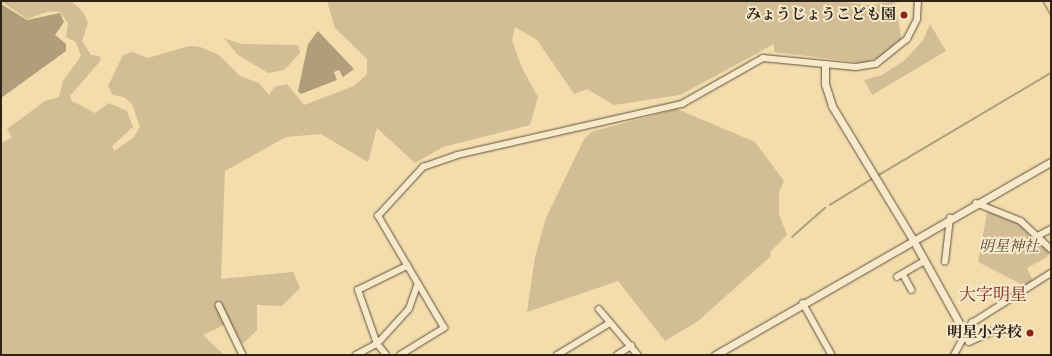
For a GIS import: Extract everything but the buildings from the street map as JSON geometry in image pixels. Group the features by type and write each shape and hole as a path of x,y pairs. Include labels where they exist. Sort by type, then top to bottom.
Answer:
{"street":[{"path":"400,355 444,328 417,286 378,212 429,164 682,104 763,58 863,67 884,60 911,33 918,1"},
{"path":"825,64 824,84 832,106 912,238 969,342 1002,327"},
{"path":"715,355 912,238 1051,162"},
{"path":"976,203 1021,221 1051,249"},
{"path":"946,262 950,218"},
{"path":"1038,236 1051,229"},
{"path":"897,278 925,261"},
{"path":"386,355 378,344 358,290 407,266"},
{"path":"954,355 964,332 979,318 1051,273"},
{"path":"903,274 912,290"},
{"path":"356,355 378,344 409,309 417,286"},
{"path":"803,303 832,355"},
{"path":"219,305 243,355"},
{"path":"599,309 632,346 638,355"},
{"path":"557,355 610,323"},
{"path":"617,355 632,346"}],"green space":[{"path":"1,1 71,1 83,12 88,23 82,41 91,55 99,56 101,60 70,96 72,101 95,113 109,103 127,111 133,127 112,146 114,151 133,138 140,127 132,104 124,97 113,95 108,86 123,55 133,52 148,58 189,46 200,47 219,55 240,76 259,83 269,95 274,87 287,84 304,105 354,86 367,74 367,59 335,28 327,1 835,1 870,5 895,1 902,42 886,54 864,63 774,52 774,44 680,95 614,105 587,89 574,94 537,40 515,27 512,40 522,68 538,97 530,125 443,147 415,163 377,128 368,162 321,134 286,137 225,171 221,279 293,272 300,288 282,306 257,305 257,330 243,344 226,324 203,335 224,355 1,355 1,143 12,138 7,129 45,101 59,97 63,81 81,56 76,42 66,37 68,23 60,12 50,11 27,19"},
{"path":"930,24 946,51 872,95 864,80 882,75 905,60 923,40"},
{"path":"224,38 241,44 298,45 300,53 284,70 268,73 237,54"},
{"path":"677,109 755,142 784,181 779,192 779,214 787,235 770,252 771,256 698,321 665,341 618,281 527,312 535,257 546,218 583,141 591,132"},
{"name":"明星神社","path":"988,207 1021,221 1051,251 1047,257 1027,268 1033,281 1025,286 978,262"}],"shaded area":[{"path":"1,4 27,20 60,13 64,22 55,35 66,44 66,51 1,98"},
{"path":"318,31 354,69 343,77 339,70 334,72 337,80 301,94 298,91 308,44"}],"waterway":[{"path":"1043,1 1051,15"},
{"path":"879,175 1051,73"},
{"path":"830,205 872,179"},
{"path":"792,237 825,208"}],"place":[{"name":"みょうじょうこども園","path":"904,15"},
{"name":"明星小学校","path":"1030,333"}],"district":[{"name":"大字明星","path":"993,296"}]}
